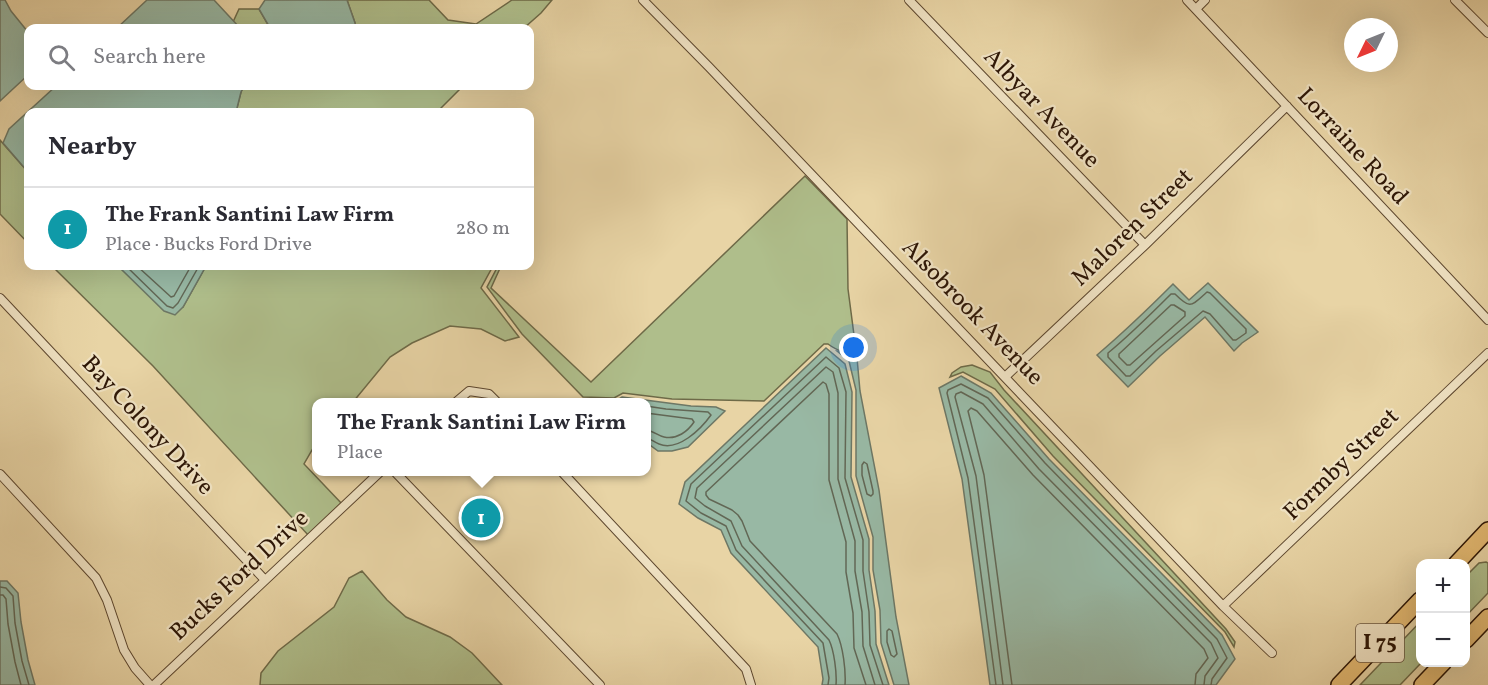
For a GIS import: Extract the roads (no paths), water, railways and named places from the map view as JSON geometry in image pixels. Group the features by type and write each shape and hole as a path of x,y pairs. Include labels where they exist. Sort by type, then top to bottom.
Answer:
{"highway":[{"path":"1461,559 1488,530"},
{"name":"I 75","path":"1339,685 1416,604"},
{"path":"1470,636 1488,617"},
{"name":"I 75","path":"1422,685 1440,667"}],"street":[{"name":"Alsobrook Avenue","path":"643,0 1223,606 1272,653"},
{"name":"Albyar Avenue","path":"909,0 1145,245"},
{"name":"Lorraine Road","path":"1187,0 1488,320"},
{"path":"1196,9 1205,0"},
{"path":"1455,0 1488,33"},
{"name":"Maloren Street","path":"1005,377 1145,245 1287,106"},
{"name":"Bay Colony Drive","path":"0,298 265,580"},
{"name":"Formby Street","path":"1223,606 1488,353"},
{"path":"461,398 469,391 489,394 493,398"},
{"path":"0,474 96,578 107,600 124,650 135,668 152,685"},
{"name":"Bucks Ford Drive","path":"152,685 375,476"},
{"path":"400,476 600,685"},
{"path":"567,476 746,669 751,685"}],"water":[{"path":"0,0 5,0 24,27 24,79 0,101"},
{"path":"147,0 214,0 236,24 121,24"},
{"path":"265,0 347,0 355,24 268,24 259,9"},
{"path":"52,90 242,90 237,108 32,108"},
{"path":"24,115 24,167 3,143 9,129"},
{"path":"122,270 204,270 183,307 175,315 164,311"},
{"path":"1208,283 1258,332 1234,351 1205,317 1128,387 1097,355 1173,284 1189,300"},
{"path":"826,348 845,364 852,392 851,477 869,539 869,570 875,611 876,644 889,685 822,685 818,647 731,553 721,530 698,518 679,504 685,482"},
{"path":"837,351 857,358 860,391 879,490 896,617 909,685 894,685 881,643 880,610 873,570 873,537 856,476 856,390 849,361"},
{"path":"961,376 991,393 1049,459 1222,635 1235,659 1216,685 990,685 962,479 939,388"},
{"path":"651,401 716,407 725,411 688,447 672,451 658,451 651,446"},
{"path":"0,581 7,581 18,593 28,660 35,685 0,685"}],"place":[{"name":"The Frank Santini Law Firm","path":"481,518"}]}
